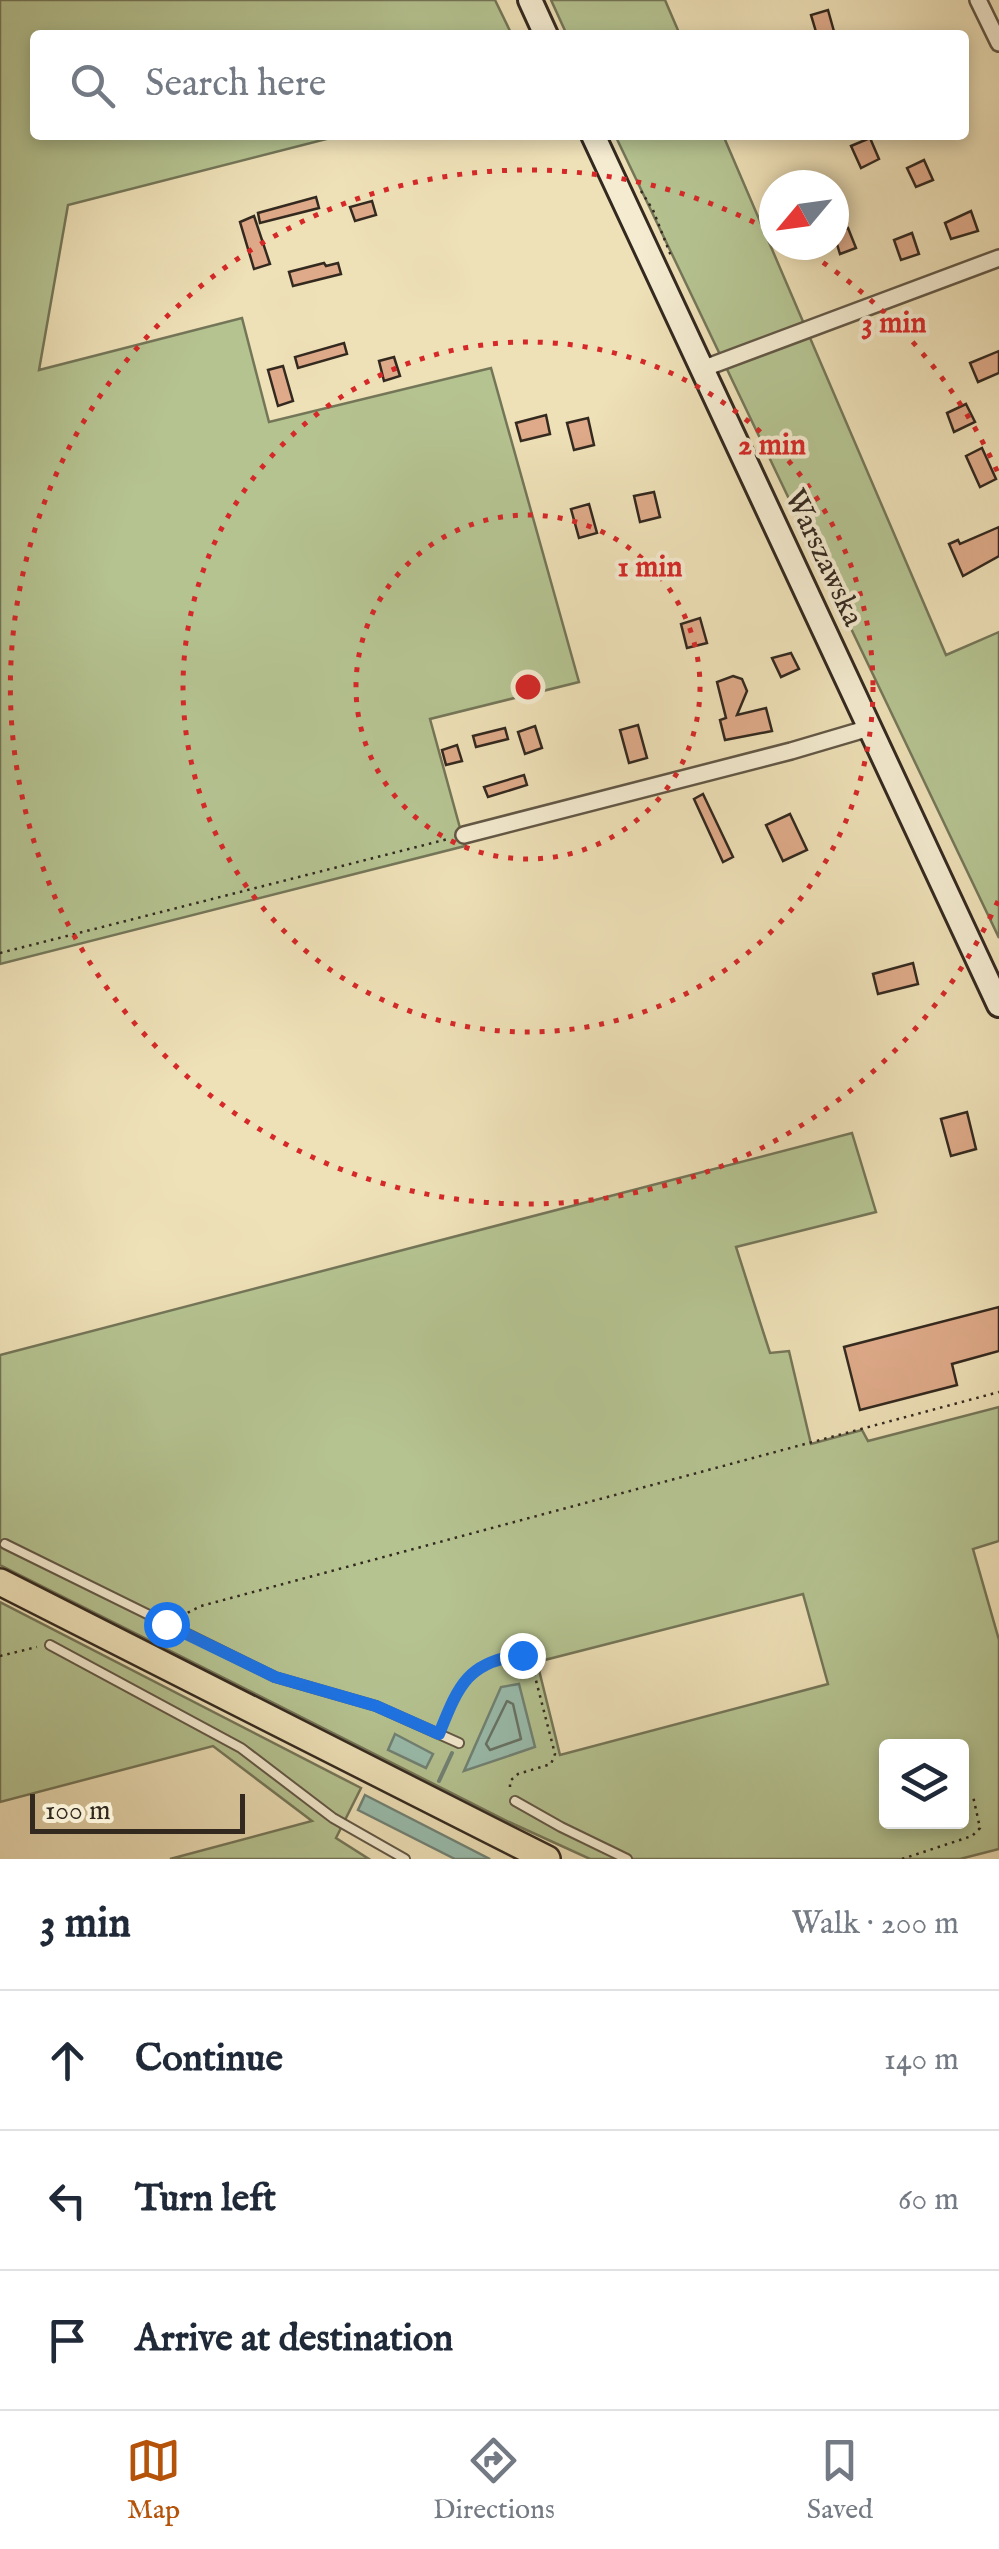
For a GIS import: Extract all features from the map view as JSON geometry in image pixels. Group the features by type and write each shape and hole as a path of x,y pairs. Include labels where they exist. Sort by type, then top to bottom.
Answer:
{"main road":[{"path":"0,1582 547,1859"}],"street":[{"path":"530,0 544,30"},
{"path":"978,0 999,43"},
{"name":"Warszawska","path":"595,140 999,1005"},
{"path":"702,370 999,258"},
{"path":"464,835 792,752 869,728"}],"lane":[{"path":"6,1544 275,1677 376,1706 459,1743"},
{"path":"50,1644 241,1748 333,1818 404,1859"},
{"path":"515,1801 627,1859"}],"path":[{"path":"0,953 464,835"},
{"path":"166,1624 201,1606 999,1392"},
{"path":"0,1656 50,1644"},
{"path":"439,1734 466,1678 482,1664 522,1655 532,1664 555,1754 550,1764 518,1774 510,1782 515,1801"},
{"path":"902,1859 972,1836 980,1828 973,1796"}],"green space":[{"path":"0,0 495,0 510,30 30,30 30,140 322,140 68,205 39,370 242,318 269,422 491,368 579,682 430,719 465,846 0,964"},
{"path":"551,0 665,0 678,30 565,30"},
{"path":"617,140 725,140 759,219 759,260 777,260 946,655 999,632 999,938"},
{"path":"852,1133 876,1212 736,1247 770,1353 789,1351 811,1444 862,1430 868,1441 999,1407 999,1541 973,1549 999,1640 999,1849 960,1859 590,1859 509,1822 0,1565 0,1355","holes":["803,1594 828,1684 560,1755 537,1662"]},
{"path":"0,1602 361,1788 336,1838 369,1859 170,1859 312,1821 213,1746 0,1802"}],"water":[{"path":"519,1684 535,1747 464,1771 501,1687"},
{"path":"395,1734 433,1754 426,1768 388,1750"},
{"path":"365,1795 490,1859 455,1859 358,1810"}],"building":[{"path":"828,10 834,30 816,30 811,15"},
{"path":"871,140 879,159 861,168 851,146"},
{"path":"924,160 933,180 916,187 907,168"},
{"path":"316,197 319,208 260,223 258,213"},
{"path":"372,201 376,215 355,221 350,207"},
{"path":"971,211 978,231 951,239 945,223"},
{"path":"254,216 270,264 254,269 240,222"},
{"path":"849,230 856,248 849,251"},
{"path":"912,233 919,254 901,260 894,240"},
{"path":"338,263 341,274 293,286 289,272"},
{"path":"344,343 347,354 298,368 295,357"},
{"path":"999,351 999,373 978,382 970,363"},
{"path":"394,357 400,376 384,381 379,361"},
{"path":"283,366 293,401 278,406 268,370"},
{"path":"966,404 975,422 954,432 947,413"},
{"path":"546,415 550,434 521,441 516,423"},
{"path":"588,418 594,445 574,450 567,423"},
{"path":"982,448 996,479 980,487 966,456"},
{"path":"654,492 660,517 640,522 634,496"},
{"path":"589,504 597,533 579,538 571,509"},
{"path":"999,527 999,556 963,576 949,544 958,540 960,544"},
{"path":"700,618 707,643 687,648 681,624"},
{"path":"791,653 799,669 781,677 772,658"},
{"path":"733,676 742,679 747,691 737,715 766,708 772,731 725,740 720,720 726,718 717,682"},
{"path":"638,725 647,758 629,763 620,730"},
{"path":"535,726 542,748 525,754 518,732"},
{"path":"505,728 508,739 476,747 473,736"},
{"path":"457,745 462,761 446,765 442,750"},
{"path":"524,775 527,785 488,797 484,787"},
{"path":"703,794 733,857 723,862 694,799"},
{"path":"790,814 807,850 783,861 766,825"},
{"path":"913,963 918,984 878,994 873,974"},
{"path":"967,1112 976,1149 951,1156 941,1119"},
{"path":"999,1307 999,1351 952,1364 957,1385 860,1410 844,1347"}],"waterway":[{"path":"439,1781 452,1753"}],"route":[{"path":"166,1624 275,1677 376,1706 439,1734 466,1678 482,1664 522,1655"}]}
